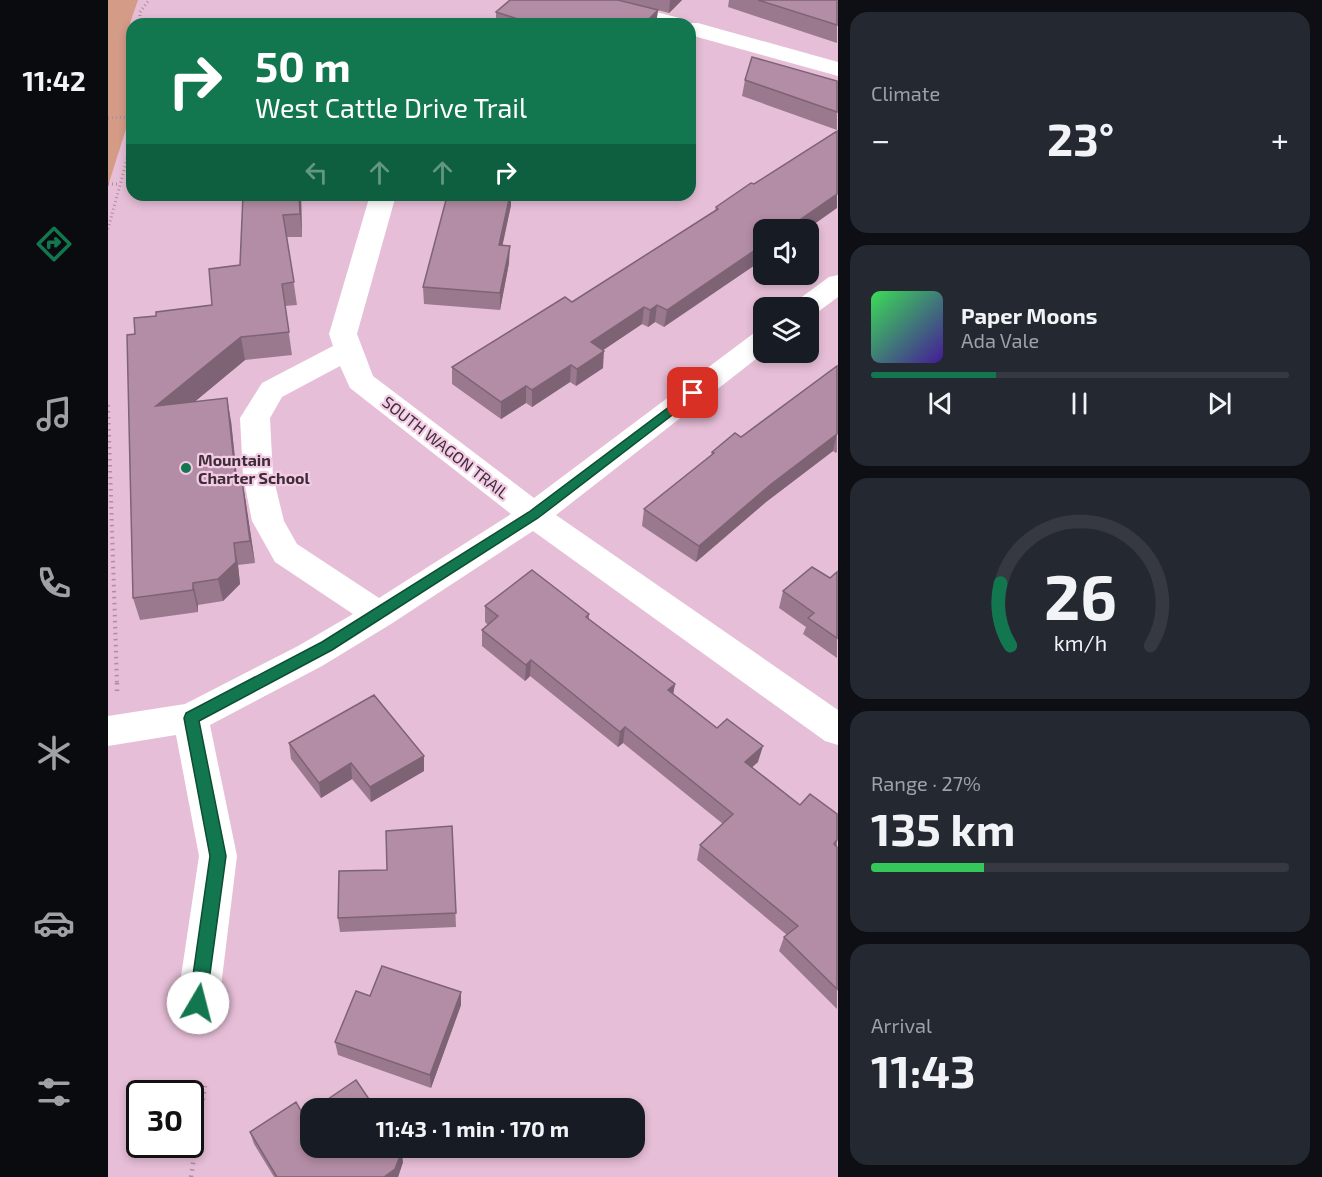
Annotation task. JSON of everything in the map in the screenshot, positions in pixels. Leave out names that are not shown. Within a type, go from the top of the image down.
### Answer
[{"type":"street","points":[[587,0],[653,18]]},
{"type":"street","points":[[696,30],[837,69]]},
{"type":"street","name":"SOUTH WAGON TRAIL","points":[[381,201],[343,334],[360,381],[534,515],[837,730]]},
{"type":"street","points":[[819,297],[837,283]]},
{"type":"street","points":[[113,730],[191,718],[310,656],[379,615],[534,515],[753,347]]},
{"type":"street","points":[[349,350],[272,390],[255,418],[258,476],[268,521],[286,553],[379,615]]},
{"type":"street","points":[[191,718],[218,856],[198,1003]]},
{"type":"path","points":[[140,18],[140,12],[149,0]]},
{"type":"path","points":[[108,118],[126,117]]},
{"type":"path","points":[[108,229],[126,161]]},
{"type":"path","points":[[108,184],[119,184]]},
{"type":"path","points":[[108,405],[113,730]]},
{"type":"path","points":[[191,1177],[194,1158]]},
{"type":"shaded area","points":[[108,0],[138,0],[132,18],[126,18],[126,129],[108,186]]},
{"type":"building","points":[[510,0],[618,0],[658,10],[650,18],[514,18],[496,12]]},
{"type":"building","points":[[758,0],[837,0],[837,25]]},
{"type":"building","points":[[752,57],[837,81],[837,112],[745,80]]},
{"type":"building","points":[[837,131],[837,194],[801,219],[753,219],[753,251],[667,310],[657,305],[650,310],[644,307],[591,342],[604,351],[577,369],[571,365],[532,390],[526,386],[501,402],[452,367],[565,297],[572,302],[718,209],[716,207],[751,183],[754,184]]},
{"type":"building","name":"Mountain Charter School","points":[[243,201],[299,201],[300,214],[283,215],[294,282],[282,284],[289,332],[241,337],[156,406],[227,398],[236,481],[242,480],[250,541],[234,543],[236,562],[218,579],[193,583],[193,590],[133,598],[127,335],[135,334],[134,318],[156,316],[156,312],[212,305],[209,269],[240,265]]},
{"type":"building","points":[[446,201],[509,201],[499,245],[510,246],[500,293],[423,287]]},
{"type":"building","points":[[837,366],[837,434],[770,485],[699,546],[644,509],[714,453],[712,452],[735,433],[741,437]]},
{"type":"building","points":[[812,567],[830,578],[837,572],[837,638],[808,618],[814,613],[783,591]]},
{"type":"building","points":[[532,570],[589,614],[586,617],[675,684],[668,690],[717,728],[727,719],[763,746],[745,762],[800,805],[810,794],[837,814],[837,840],[834,844],[837,847],[837,989],[784,937],[798,926],[700,845],[733,814],[625,727],[620,732],[531,660],[526,665],[482,630],[498,616],[485,606]]},
{"type":"building","points":[[374,695],[424,756],[370,787],[351,763],[319,783],[289,743]]},
{"type":"building","points":[[452,826],[456,913],[338,918],[339,871],[387,870],[386,831]]},
{"type":"building","points":[[382,966],[461,992],[430,1075],[335,1042],[356,991],[370,996]]},
{"type":"building","points":[[356,1080],[368,1098],[330,1098]]},
{"type":"building","points":[[296,1102],[300,1109],[300,1158],[399,1158],[395,1169],[384,1177],[277,1177],[250,1132]]},
{"type":"place","name":"Mountain Charter School","points":[[186,468]]},
{"type":"route","points":[[198,1003],[218,856],[191,718],[327,646],[534,515],[693,393]]}]
